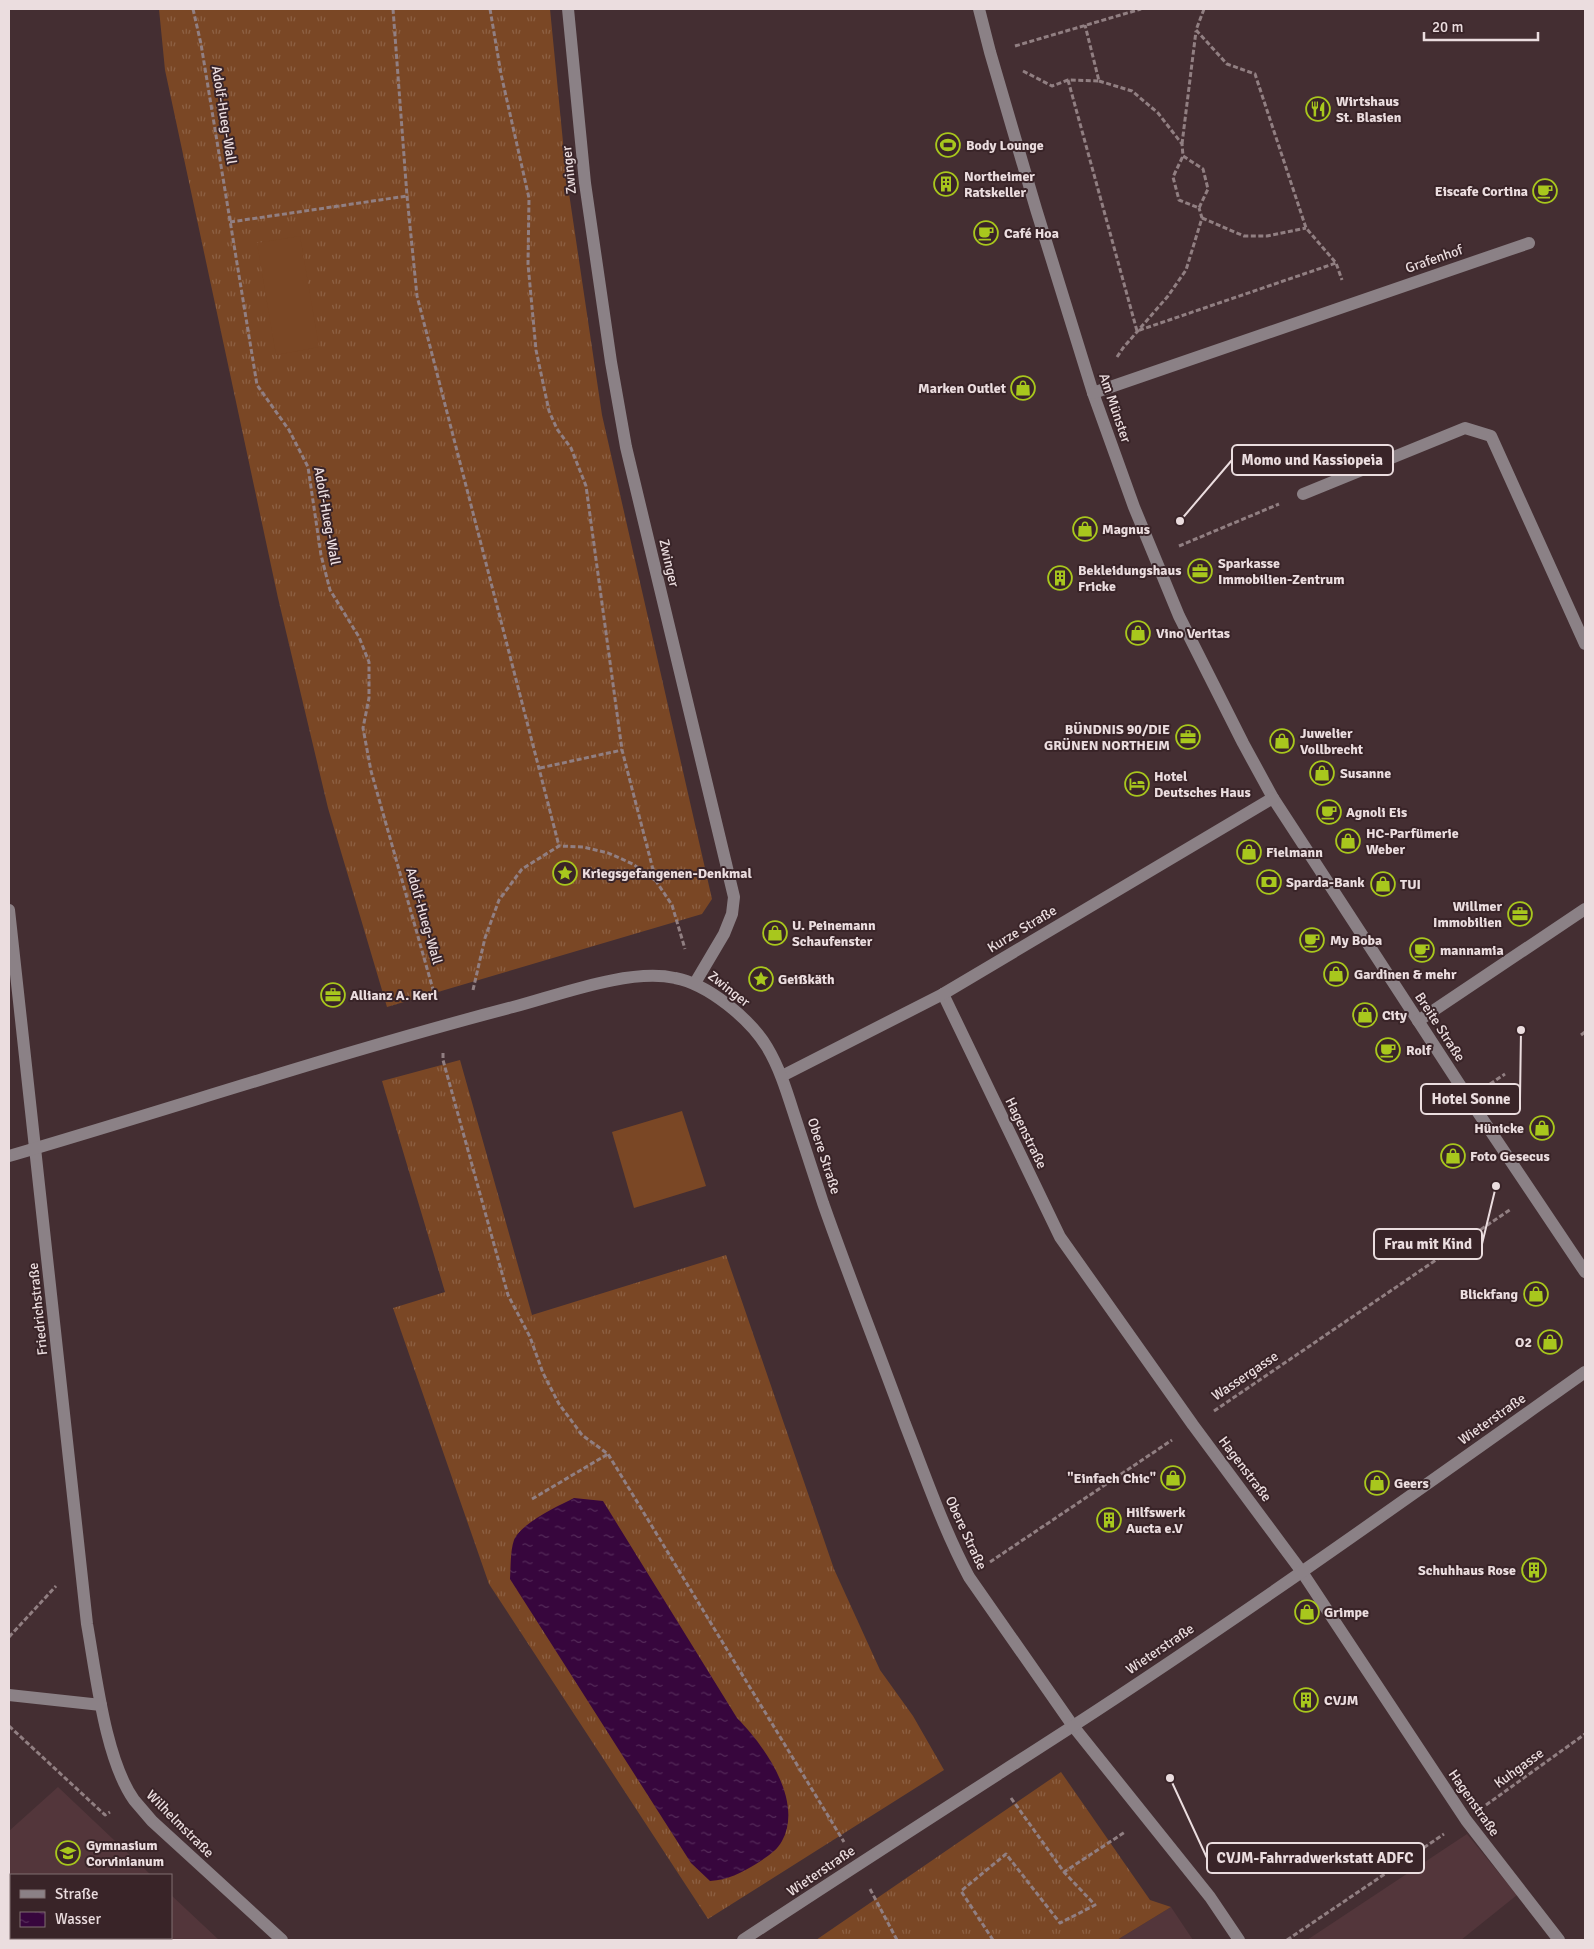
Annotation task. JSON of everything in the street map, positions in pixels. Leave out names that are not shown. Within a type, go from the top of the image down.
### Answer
[{"type":"street","name":"Zwinger","points":[[568,9],[585,183],[611,362],[626,447],[734,898],[732,914],[724,934],[694,983],[716,997],[751,1026],[766,1046],[782,1076]]},
{"type":"street","name":"Am Münster","points":[[979,9],[1036,209],[1093,393],[1134,507],[1179,616],[1242,743],[1273,798]]},
{"type":"street","name":"Grafenhof","points":[[1093,393],[1529,243]]},
{"type":"street","points":[[1302,494],[1465,428],[1492,436],[1585,644]]},
{"type":"street","name":"Kurze Straße","points":[[782,1076],[943,994],[1273,798]]},
{"type":"street","name":"Breite Straße","points":[[1273,798],[1469,1099],[1534,1193],[1585,1272]]},
{"type":"street","name":"Friedrichstraße","points":[[9,910],[87,1624],[101,1704]]},
{"type":"street","points":[[1418,1021],[1585,910]]},
{"type":"street","points":[[9,1156],[466,1019],[610,981],[643,976],[673,977],[694,983]]},
{"type":"street","name":"Hagenstraße","points":[[943,994],[1060,1238],[1193,1425],[1302,1572],[1466,1820],[1559,1940]]},
{"type":"street","name":"Obere Straße","points":[[782,1076],[823,1203],[938,1510],[957,1555],[969,1577],[1073,1726],[1210,1897],[1239,1940]]},
{"type":"street","name":"Wieterstraße","points":[[743,1940],[994,1775],[1073,1726],[1302,1572],[1585,1372]]},
{"type":"street","points":[[9,1695],[101,1704]]},
{"type":"street","name":"Wilhelmstraße","points":[[101,1704],[115,1758],[134,1799],[152,1821],[282,1940]]},
{"type":"path","name":"Adolf-Hueg-Wall","points":[[193,9],[201,44],[257,385],[289,430],[308,467],[321,555],[330,590],[359,637],[369,662],[369,698],[363,728],[371,770],[443,1026],[443,1060],[508,1295],[530,1337],[543,1373],[558,1404],[582,1435],[608,1454]]},
{"type":"path","points":[[393,9],[407,196],[417,296],[559,846]]},
{"type":"path","points":[[490,9],[501,74],[528,198],[528,264],[536,350],[549,411],[557,429],[571,448],[586,486],[622,750],[656,881],[672,905],[694,983]]},
{"type":"path","points":[[990,52],[1141,9]]},
{"type":"path","points":[[1199,208],[1179,200],[1174,177],[1183,156],[1182,144],[1196,30],[1204,9]]},
{"type":"path","points":[[1085,25],[1099,81]]},
{"type":"path","points":[[1196,30],[1226,64],[1255,74],[1306,228],[1336,264],[1350,304]]},
{"type":"path","points":[[990,52],[1052,86],[1068,80],[1099,81],[1132,91],[1158,113],[1182,144]]},
{"type":"path","points":[[1068,80],[1138,331]]},
{"type":"path","points":[[1138,331],[1168,296],[1186,270],[1202,218],[1199,208],[1208,189],[1203,169],[1183,156]]},
{"type":"path","points":[[230,222],[407,196]]},
{"type":"path","points":[[1202,218],[1244,236],[1267,236],[1306,228]]},
{"type":"path","points":[[1138,331],[1336,264]]},
{"type":"path","points":[[1154,557],[1302,494]]},
{"type":"path","points":[[540,768],[622,750]]},
{"type":"path","points":[[466,1019],[484,938],[499,900],[522,869],[559,846],[583,847],[608,853],[633,864],[656,881]]},
{"type":"path","points":[[1580,1035],[1585,1032]]},
{"type":"path","name":"Wassergasse","points":[[969,1577],[1534,1193]]},
{"type":"path","points":[[532,1499],[608,1454],[857,1864],[897,1940]]},
{"type":"path","points":[[9,1637],[80,1560]]},
{"type":"path","points":[[9,1726],[105,1815],[134,1799]]},
{"type":"path","name":"Kuhgasse","points":[[1287,1940],[1466,1820],[1585,1734]]},
{"type":"path","points":[[993,1940],[961,1891],[1006,1854],[1060,1924],[1095,1905],[1064,1872],[994,1775]]},
{"type":"path","points":[[1064,1872],[1146,1818]]},
{"type":"shaded area","name":"Gymnasium Corvinianum","points":[[58,1787],[150,1874],[10,1874],[10,1939],[172,1939],[172,1896],[219,1940],[9,1940],[9,1831]]},
{"type":"shaded area","points":[[1467,1834],[1517,1895],[1461,1940],[1307,1940]]},
{"type":"shaded area","points":[[1171,1907],[1193,1940],[1117,1940]]},
{"type":"green space","points":[[159,9],[550,9],[566,173],[602,415],[712,899],[702,914],[387,1007],[328,808],[278,598],[165,70]]},
{"type":"green space","points":[[300,236],[319,347],[276,355],[257,243]]},
{"type":"green space","points":[[460,1060],[532,1315],[726,1255],[834,1569],[880,1670],[913,1716],[944,1770],[708,1919],[489,1584],[393,1308],[445,1292],[382,1081]]},
{"type":"green space","points":[[682,1111],[706,1186],[634,1208],[612,1132]]},
{"type":"green space","points":[[1061,1772],[1150,1900],[1171,1907],[1117,1940],[816,1940]]},
{"type":"water","points":[[574,1498],[603,1501],[737,1718],[759,1743],[778,1775],[785,1792],[788,1809],[787,1825],[782,1841],[767,1857],[734,1876],[710,1881],[691,1863],[510,1579],[512,1549],[518,1534],[532,1521]]},
{"type":"place","name":"Wirtshaus St. Blasien","points":[[1318,109]]},
{"type":"place","name":"Body Lounge","points":[[948,145]]},
{"type":"place","name":"Northeimer Ratskeller","points":[[946,184]]},
{"type":"place","name":"Eiscafe Cortina","points":[[1545,191]]},
{"type":"place","name":"Café Hoa","points":[[986,233]]},
{"type":"place","name":"Marken Outlet","points":[[1023,388]]},
{"type":"place","name":"Momo und Kassiopeia","points":[[1180,521]]},
{"type":"place","name":"Magnus","points":[[1085,529]]},
{"type":"place","name":"Sparkasse Immobilien-Zentrum","points":[[1200,571]]},
{"type":"place","name":"Bekleidungshaus Fricke","points":[[1060,578]]},
{"type":"place","name":"Vino Veritas","points":[[1138,633]]},
{"type":"place","name":"BÜNDNIS 90/DIE GRÜNEN NORTHEIM","points":[[1188,737]]},
{"type":"place","name":"Juwelier Vollbrecht","points":[[1282,741]]},
{"type":"place","name":"Susanne","points":[[1322,773]]},
{"type":"place","name":"Hotel Deutsches Haus","points":[[1137,784]]},
{"type":"place","name":"Agnoli Eis","points":[[1329,812]]},
{"type":"place","name":"HC-Parfümerie Weber","points":[[1348,841]]},
{"type":"place","name":"Fielmann","points":[[1249,852]]},
{"type":"place","name":"Kriegsgefangenen-Denkmal","points":[[565,873]]},
{"type":"place","name":"Sparda-Bank","points":[[1269,882]]},
{"type":"place","name":"TUI","points":[[1383,884]]},
{"type":"place","name":"Willmer Immobilien","points":[[1520,914]]},
{"type":"place","name":"U. Peinemann Schaufenster","points":[[775,933]]},
{"type":"place","name":"My Boba","points":[[1312,940]]},
{"type":"place","name":"mannamia","points":[[1422,950]]},
{"type":"place","name":"Gardinen & mehr","points":[[1336,974]]},
{"type":"place","name":"Geißkäth","points":[[761,979]]},
{"type":"place","name":"Allianz A. Kerl","points":[[333,995]]},
{"type":"place","name":"City","points":[[1365,1015]]},
{"type":"place","name":"Hotel Sonne","points":[[1521,1030]]},
{"type":"place","name":"Rolf","points":[[1388,1050]]},
{"type":"place","name":"Hünicke","points":[[1542,1128]]},
{"type":"place","name":"Foto Gesecus","points":[[1453,1156]]},
{"type":"place","name":"Frau mit Kind","points":[[1496,1186]]},
{"type":"place","name":"Blickfang","points":[[1536,1294]]},
{"type":"place","name":"O2","points":[[1550,1342]]},
{"type":"place","name":"\"Einfach Chic\"","points":[[1173,1478]]},
{"type":"place","name":"Geers","points":[[1377,1483]]},
{"type":"place","name":"Hilfswerk Aucta e.V","points":[[1109,1520]]},
{"type":"place","name":"Schuhhaus Rose","points":[[1534,1570]]},
{"type":"place","name":"Grimpe","points":[[1307,1612]]},
{"type":"place","name":"CVJM","points":[[1306,1700]]},
{"type":"place","name":"CVJM-Fahrradwerkstatt ADFC","points":[[1170,1778]]},
{"type":"place","name":"Gymnasium Corvinianum","points":[[68,1853]]}]
